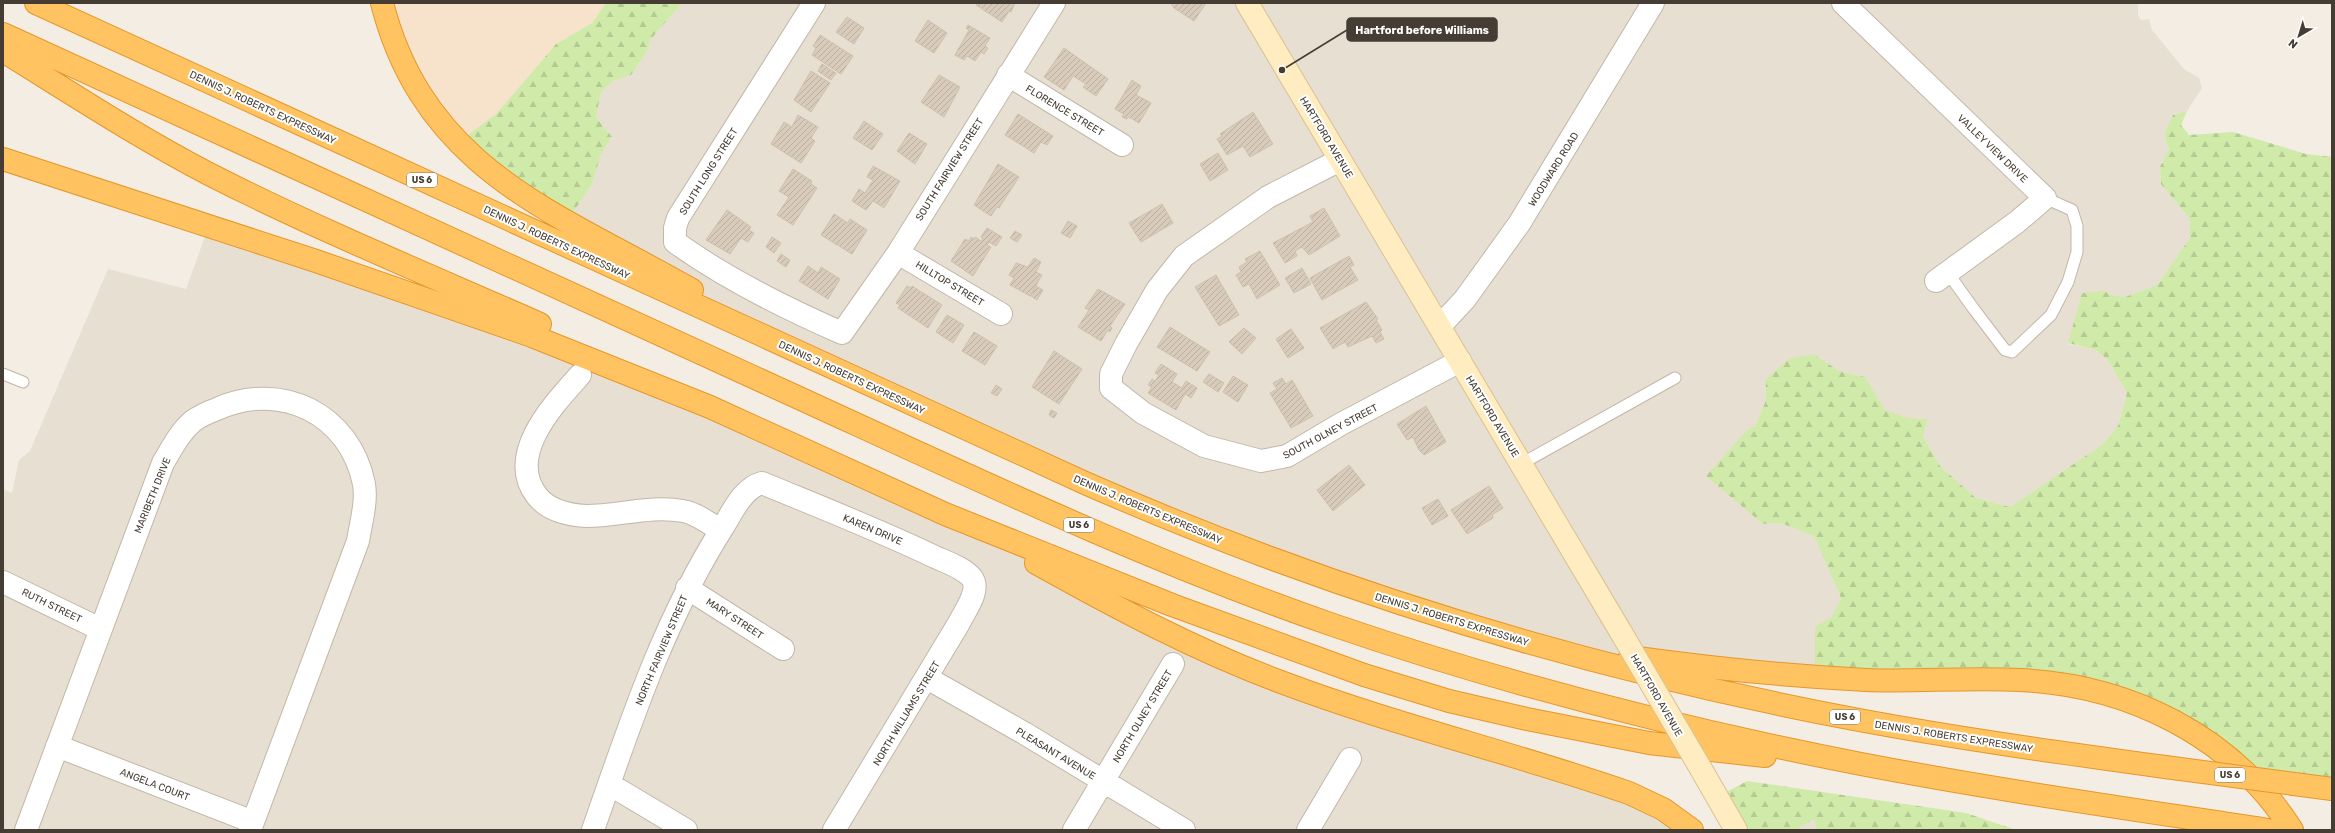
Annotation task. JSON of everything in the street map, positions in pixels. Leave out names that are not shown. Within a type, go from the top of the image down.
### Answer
[{"type":"highway","name":"DENNIS J. ROBERTS EXPRESSWAY","points":[[36,3],[1085,483],[1209,536],[1399,604],[1529,643],[1726,692],[1858,720],[1991,743],[2332,789]]},
{"type":"highway","points":[[382,3],[392,37],[421,96],[445,130],[478,162],[497,177],[548,211],[641,260],[808,356]]},
{"type":"highway","name":"US 6","points":[[3,34],[1024,500],[1210,580],[1273,604],[1403,648],[1590,703],[1730,737],[1862,764],[1995,788],[2268,830]]},
{"type":"highway","points":[[3,51],[159,146],[250,194],[594,349],[710,407],[945,514],[1179,607],[1364,674],[1449,701],[1649,742],[1746,755],[1862,764]]},
{"type":"highway","points":[[3,159],[428,298],[532,336],[710,407]]},
{"type":"highway","points":[[945,514],[1144,621],[1237,665],[1326,698],[1629,793],[1663,809],[1692,830]]},
{"type":"highway","points":[[1529,643],[1780,675],[1868,680],[2020,680],[2096,690],[2150,708],[2185,726],[2211,743],[2260,788],[2292,830]]},
{"type":"main road","name":"HARTFORD AVENUE","points":[[1247,3],[1440,326],[1736,830]]},
{"type":"street","name":"SOUTH LONG STREET","points":[[814,3],[678,218],[675,228],[675,242],[697,258],[747,286],[842,334]]},
{"type":"street","name":"SOUTH FAIRVIEW STREET","points":[[842,334],[898,253],[1054,3]]},
{"type":"street","name":"WOODWARD ROAD","points":[[1440,326],[1465,299],[1519,224],[1653,3]]},
{"type":"street","name":"VALLEY VIEW DRIVE","points":[[1844,3],[2045,198]]},
{"type":"street","name":"FLORENCE STREET","points":[[1008,75],[1122,145]]},
{"type":"street","name":"SOUTH OLNEY STREET","points":[[1340,160],[1268,197],[1184,256],[1157,290],[1126,344],[1110,382],[1111,388],[1143,413],[1204,446],[1261,461],[1287,456],[1341,424],[1460,361]]},
{"type":"street","points":[[1942,277],[2045,198]]},
{"type":"street","name":"HILLTOP STREET","points":[[898,253],[1001,314]]},
{"type":"street","points":[[580,375],[544,418],[528,453],[527,475],[530,485],[543,503],[552,508],[573,515],[586,516],[660,508],[685,511],[721,530]]},
{"type":"street","name":"MARIBETH DRIVE","points":[[26,830],[163,463],[177,439],[194,420],[242,399],[288,400],[313,410],[334,429],[348,445],[359,466],[364,484],[365,503],[358,540],[252,826]]},
{"type":"street","name":"KAREN DRIVE","points":[[757,484],[762,483],[910,544],[960,569],[972,578],[974,593]]},
{"type":"street","name":"NORTH FAIRVIEW STREET","points":[[593,830],[654,661],[674,613],[706,552],[743,496],[757,484]]},
{"type":"street","name":"RUTH STREET","points":[[3,582],[100,629]]},
{"type":"street","name":"MARY STREET","points":[[687,588],[783,649]]},
{"type":"street","name":"NORTH WILLIAMS STREET","points":[[834,830],[927,678],[974,593]]},
{"type":"street","name":"NORTH OLNEY STREET","points":[[1074,830],[1173,664]]},
{"type":"street","name":"PLEASANT AVENUE","points":[[927,678],[1024,733],[1184,830]]},
{"type":"street","name":"ANGELA COURT","points":[[57,746],[252,826]]},
{"type":"street","points":[[1308,830],[1350,759]]},
{"type":"street","points":[[609,784],[686,830]]},
{"type":"lane","points":[[1942,277],[1972,308],[2005,350],[2012,352],[2051,315],[2068,282],[2077,252],[2077,226],[2072,210],[2045,198]]},
{"type":"lane","points":[[3,374],[23,382]]},
{"type":"lane","points":[[1521,464],[1675,378]]},
{"type":"shaded area","points":[[388,3],[606,3],[592,23],[556,44],[497,113],[464,138],[421,79]]},
{"type":"shaded area","points":[[682,3],[2138,3],[2138,15],[2141,20],[2149,19],[2152,30],[2184,69],[2199,78],[2202,88],[2187,111],[2173,115],[2164,134],[2169,149],[2160,167],[2161,184],[2190,219],[2190,238],[2157,285],[2125,297],[2111,295],[2068,344],[2097,350],[2107,359],[2127,393],[2118,426],[2103,444],[2010,507],[1976,498],[1940,466],[1923,436],[1928,419],[1908,418],[1884,410],[1865,377],[1839,371],[1814,354],[1766,379],[1765,403],[1755,427],[1763,524],[1781,523],[1814,536],[1841,598],[1832,618],[1815,672],[1628,657],[1452,612],[1204,524],[729,310],[570,217],[592,184],[601,154],[612,137],[596,117],[601,92],[613,81],[631,75],[648,50],[650,40]]},
{"type":"shaded area","points":[[211,220],[605,354],[1250,666],[1702,830],[3,830],[3,489],[12,493],[19,460],[30,451],[108,269],[186,289]]},
{"type":"shaded area","points":[[1814,818],[1817,830],[1796,830]]},
{"type":"green space","points":[[606,3],[682,3],[650,40],[648,50],[631,75],[613,81],[601,92],[596,117],[612,137],[601,154],[592,184],[570,217],[464,138],[497,113],[556,44],[592,23]]},
{"type":"green space","points":[[2187,111],[2181,125],[2189,135],[2233,132],[2306,154],[2332,157],[2332,781],[2257,772],[2148,699],[1815,671],[1815,627],[1832,617],[1841,598],[1814,536],[1781,523],[1763,524],[1706,476],[1748,429],[1755,427],[1765,403],[1766,379],[1789,359],[1814,354],[1839,371],[1865,377],[1885,410],[1908,418],[1928,419],[1923,436],[1940,466],[1976,498],[2010,507],[2103,444],[2118,426],[2127,393],[2107,359],[2096,350],[2068,343],[2082,293],[2104,291],[2111,295],[2125,297],[2157,285],[2190,238],[2190,219],[2161,184],[2160,167],[2169,149],[2164,134],[2173,115]]},
{"type":"green space","points":[[1747,781],[1966,813],[2016,830],[1817,830],[1814,819],[1796,830],[1741,830],[1721,795]]},
{"type":"building","points":[[978,3],[1015,3],[1011,12],[1009,11],[1002,22],[976,5]]},
{"type":"building","points":[[1171,3],[1206,3],[1194,21],[1174,8]]},
{"type":"building","points":[[847,17],[864,28],[854,44],[836,32]]},
{"type":"building","points":[[928,20],[947,33],[934,53],[915,41]]},
{"type":"building","points":[[968,25],[990,38],[985,46],[988,48],[984,54],[981,52],[975,61],[967,56],[964,60],[955,55],[969,30],[966,28]]},
{"type":"building","points":[[820,35],[853,56],[841,74],[812,55],[816,48],[813,46]]},
{"type":"building","points":[[1064,48],[1108,79],[1096,96],[1083,87],[1086,84],[1073,76],[1064,90],[1044,77]]},
{"type":"building","points":[[822,64],[836,73],[831,80],[818,71]]},
{"type":"building","points":[[811,71],[830,83],[811,112],[794,100]]},
{"type":"building","points":[[939,75],[960,87],[944,117],[921,102]]},
{"type":"building","points":[[1132,80],[1141,86],[1136,95],[1151,103],[1139,123],[1129,117],[1127,119],[1122,117],[1124,114],[1115,109]]},
{"type":"building","points":[[1253,112],[1273,144],[1250,157],[1243,146],[1227,155],[1217,139],[1222,136],[1220,134]]},
{"type":"building","points":[[1018,114],[1053,136],[1047,145],[1041,142],[1034,153],[1005,135]]},
{"type":"building","points":[[798,115],[818,127],[811,138],[815,141],[801,163],[771,144],[784,122],[792,127]]},
{"type":"building","points":[[864,121],[883,134],[872,150],[853,138]]},
{"type":"building","points":[[909,133],[927,144],[915,164],[897,151]]},
{"type":"building","points":[[1218,153],[1228,170],[1210,181],[1200,164]]},
{"type":"building","points":[[998,164],[1019,177],[999,208],[997,207],[991,216],[974,205]]},
{"type":"building","points":[[873,166],[900,181],[884,208],[873,201],[866,210],[852,201],[859,189],[865,193],[873,180],[867,177]]},
{"type":"building","points":[[793,169],[812,181],[811,184],[817,188],[793,225],[777,215],[789,197],[779,191]]},
{"type":"building","points":[[1162,204],[1173,223],[1141,242],[1129,223]]},
{"type":"building","points":[[1324,208],[1340,236],[1309,255],[1302,247],[1295,251],[1297,256],[1285,263],[1273,243],[1313,222],[1310,216]]},
{"type":"building","points":[[727,210],[751,227],[749,230],[754,233],[748,242],[741,238],[730,254],[706,240]]},
{"type":"building","points":[[834,214],[848,223],[850,219],[867,230],[852,254],[821,235]]},
{"type":"building","points":[[1068,221],[1077,226],[1070,238],[1061,233]]},
{"type":"building","points":[[987,228],[1002,237],[996,246],[989,242],[987,245],[991,247],[973,276],[951,261],[965,239],[969,241],[971,237],[974,239],[975,237],[981,241],[983,238],[981,237]]},
{"type":"building","points":[[1015,231],[1022,235],[1017,242],[1010,238]]},
{"type":"building","points":[[772,237],[781,243],[774,253],[766,247]]},
{"type":"building","points":[[1260,251],[1280,285],[1257,299],[1249,284],[1243,287],[1236,275],[1241,272],[1239,267],[1247,262],[1245,259]]},
{"type":"building","points":[[781,254],[790,260],[786,267],[777,261]]},
{"type":"building","points":[[1349,256],[1354,265],[1350,267],[1358,280],[1322,300],[1310,278]]},
{"type":"building","points":[[1034,258],[1041,262],[1036,272],[1042,275],[1030,296],[1010,285],[1014,278],[1009,275],[1016,263],[1028,267]]},
{"type":"building","points":[[808,266],[818,273],[821,267],[840,279],[828,299],[799,281]]},
{"type":"building","points":[[1302,268],[1311,284],[1294,293],[1285,278]]},
{"type":"building","points":[[1216,275],[1239,315],[1219,326],[1195,287]]},
{"type":"building","points":[[907,286],[911,288],[912,286],[942,305],[928,328],[898,308],[900,305],[896,303]]},
{"type":"building","points":[[1036,286],[1043,290],[1037,300],[1031,296]]},
{"type":"building","points":[[1098,289],[1125,304],[1110,326],[1112,328],[1110,332],[1108,330],[1101,341],[1078,327],[1089,310],[1085,308]]},
{"type":"building","points":[[1366,302],[1378,319],[1376,320],[1382,330],[1380,332],[1384,339],[1376,343],[1372,336],[1348,347],[1345,342],[1333,349],[1320,328]]},
{"type":"building","points":[[947,315],[964,325],[953,343],[936,332]]},
{"type":"building","points":[[1170,327],[1210,352],[1197,371],[1157,347]]},
{"type":"building","points":[[1244,328],[1256,338],[1242,354],[1229,342]]},
{"type":"building","points":[[1291,329],[1304,348],[1288,358],[1276,339]]},
{"type":"building","points":[[974,332],[997,346],[985,365],[962,351]]},
{"type":"building","points":[[1054,351],[1082,369],[1059,404],[1032,387]]},
{"type":"building","points":[[1161,364],[1177,374],[1172,382],[1182,388],[1186,381],[1197,388],[1191,398],[1185,394],[1176,410],[1148,393],[1152,387],[1148,385],[1152,379],[1155,381],[1159,375],[1155,373]]},
{"type":"building","points":[[1209,374],[1224,383],[1218,392],[1203,382]]},
{"type":"building","points":[[1233,376],[1248,385],[1238,402],[1223,392]]},
{"type":"building","points":[[1282,378],[1286,384],[1292,380],[1313,416],[1291,428],[1270,393],[1277,389],[1273,383]]},
{"type":"building","points":[[996,385],[1002,389],[997,396],[991,393]]},
{"type":"building","points":[[1426,406],[1446,442],[1424,455],[1419,450],[1413,437],[1407,440],[1397,424]]},
{"type":"building","points":[[1051,410],[1057,413],[1054,418],[1049,415]]},
{"type":"building","points":[[1349,465],[1365,485],[1333,511],[1317,490]]},
{"type":"building","points":[[1489,486],[1503,508],[1492,515],[1493,518],[1467,534],[1451,510]]},
{"type":"building","points":[[1438,499],[1448,516],[1432,525],[1422,508]]},
{"type":"place","name":"Hartford before Williams","points":[[1282,70]]}]
